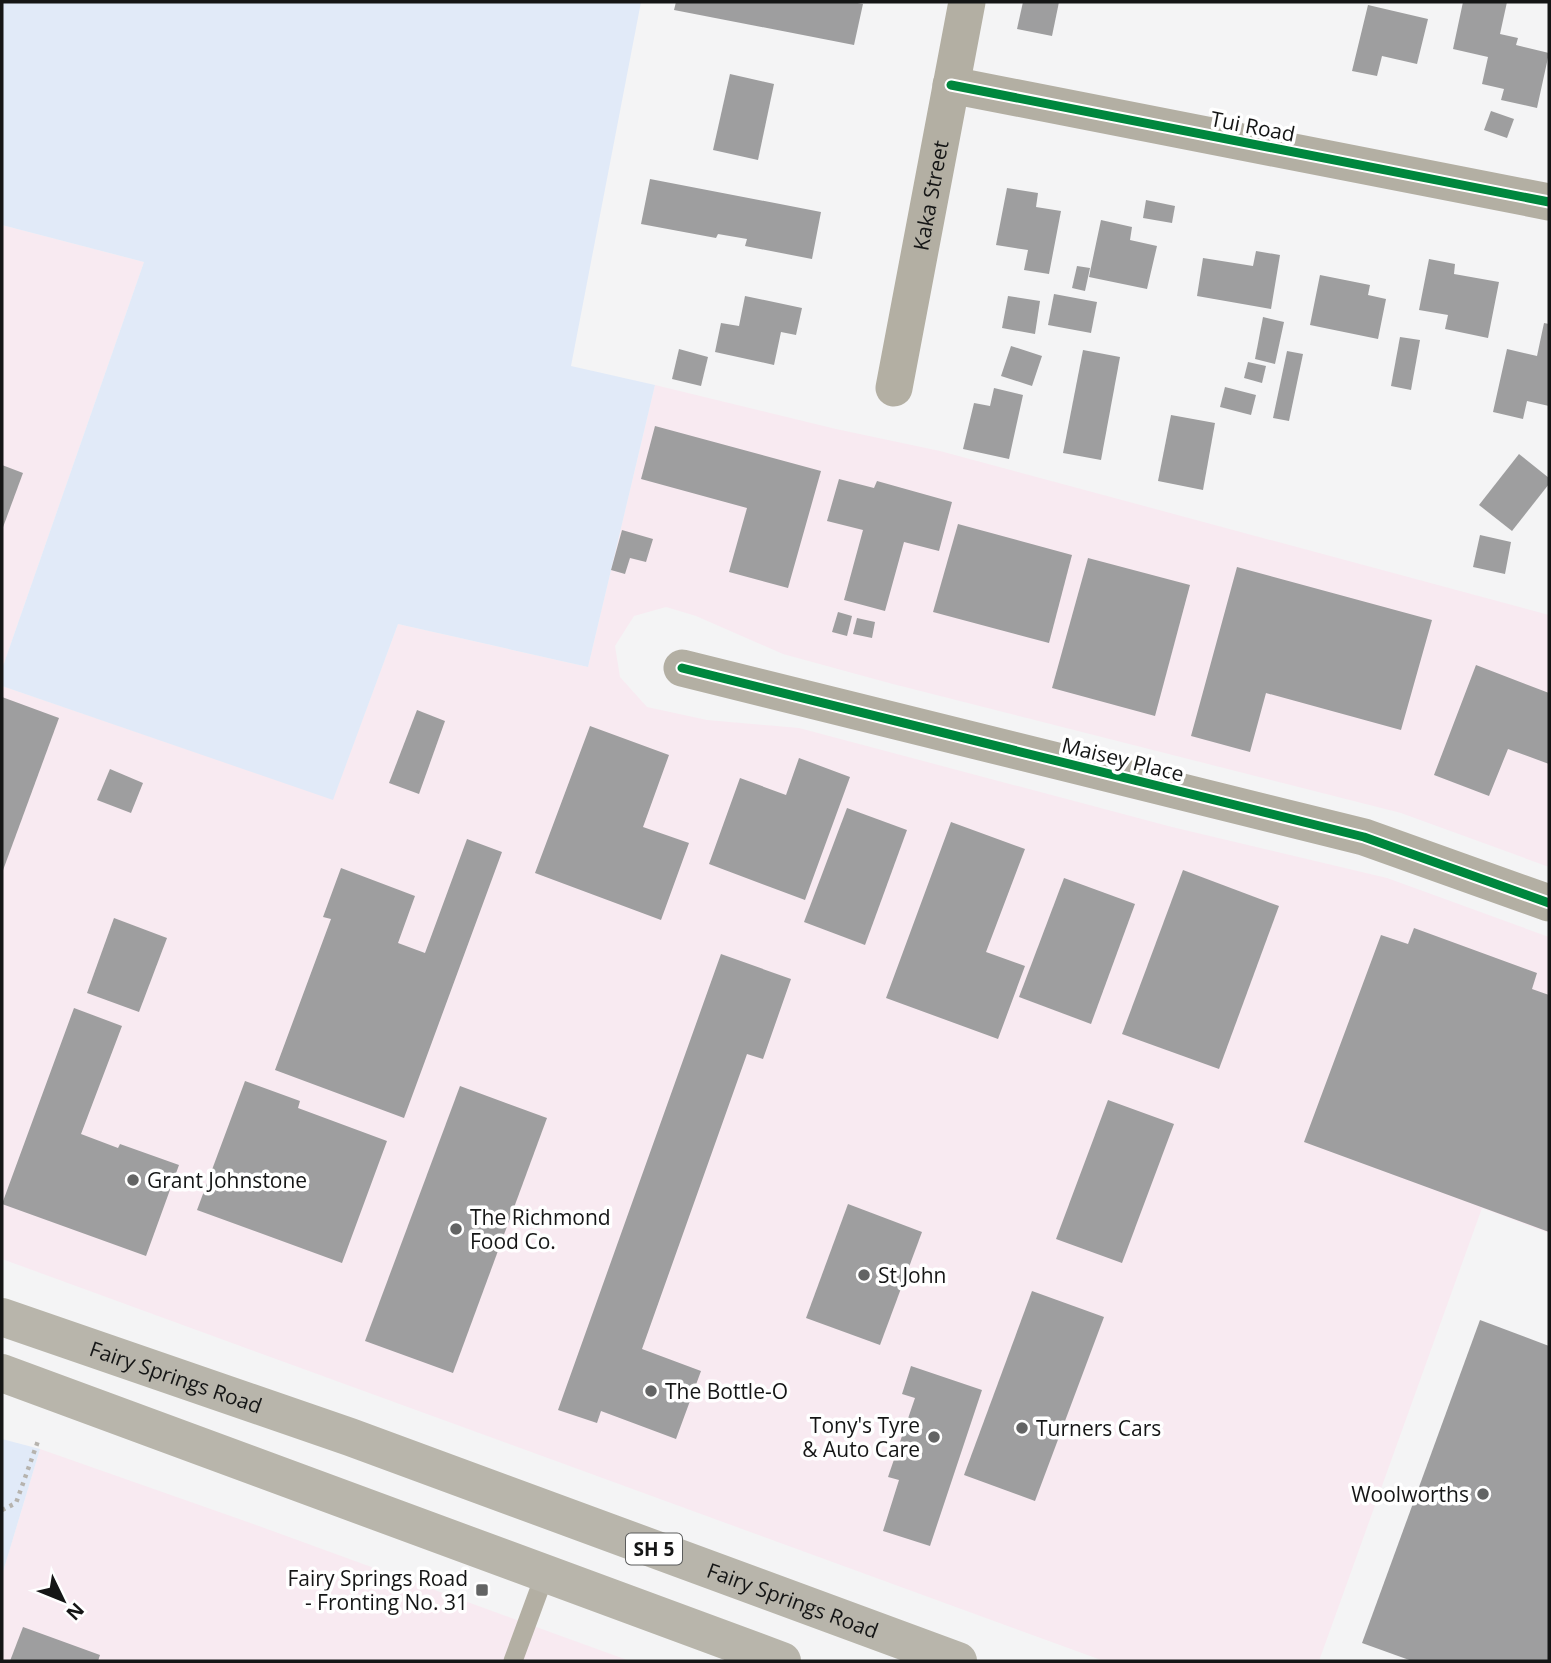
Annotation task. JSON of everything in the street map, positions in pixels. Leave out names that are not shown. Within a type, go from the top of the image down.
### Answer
[{"type":"highway","name":"Fairy Springs Road","points":[[2,1317],[350,1437],[958,1661]]},
{"type":"highway","points":[[2,1373],[782,1661]]},
{"type":"highway","points":[[329,1494],[350,1437]]},
{"type":"street","name":"Kaka Street","points":[[894,387],[967,2]]},
{"type":"street","name":"Tui Road","points":[[951,85],[1549,202]]},
{"type":"street","name":"Maisey Place","points":[[682,668],[1364,837],[1549,903]]},
{"type":"lane","points":[[513,1661],[545,1574]]},
{"type":"path","points":[[2,1510],[16,1503],[38,1441]]},
{"type":"shaded area","points":[[2,2],[641,2],[571,366],[655,385],[588,667],[398,624],[333,800],[2,686],[2,669],[144,262],[2,225]]},
{"type":"shaded area","points":[[2,225],[144,262],[2,669]]},
{"type":"shaded area","points":[[655,385],[940,451],[1549,615],[1549,867],[1401,813],[783,654],[696,616],[666,607],[634,616],[615,646],[620,677],[647,707],[707,720],[799,728],[1172,827],[1387,878],[1549,937],[1549,1233],[1482,1208],[1319,1661],[1104,1661],[2,1259],[2,686],[333,799],[398,624],[588,667]]},
{"type":"shaded area","points":[[2,1439],[40,1449],[2,1575]]},
{"type":"shaded area","points":[[40,1449],[630,1661],[2,1661],[2,1575]]},
{"type":"building","points":[[676,2],[863,4],[854,45],[674,10]]},
{"type":"building","points":[[1023,2],[1059,2],[1052,36],[1017,29]]},
{"type":"building","points":[[1463,2],[1507,2],[1500,34],[1518,38],[1516,45],[1549,53],[1537,108],[1501,100],[1504,89],[1482,84],[1488,57],[1453,49]]},
{"type":"building","points":[[1368,5],[1428,19],[1417,64],[1382,56],[1377,76],[1352,71]]},
{"type":"building","points":[[730,74],[774,84],[758,160],[713,150]]},
{"type":"building","points":[[1491,111],[1514,119],[1507,138],[1484,130]]},
{"type":"building","points":[[650,179],[821,212],[812,259],[745,246],[747,239],[718,234],[716,238],[641,224]]},
{"type":"building","points":[[1007,188],[1038,193],[1036,207],[1061,211],[1049,274],[1024,270],[1028,250],[996,245]]},
{"type":"building","points":[[1146,200],[1175,206],[1172,223],[1143,218]]},
{"type":"building","points":[[1101,220],[1132,227],[1130,240],[1157,246],[1147,289],[1089,277]]},
{"type":"building","points":[[1256,251],[1280,255],[1271,309],[1197,296],[1203,258],[1253,266]]},
{"type":"building","points":[[1429,259],[1455,264],[1454,274],[1499,282],[1488,338],[1445,329],[1448,315],[1419,310]]},
{"type":"building","points":[[1077,266],[1090,268],[1085,291],[1072,288]]},
{"type":"building","points":[[1320,275],[1370,285],[1368,295],[1386,299],[1378,339],[1310,325]]},
{"type":"building","points":[[1054,294],[1097,302],[1091,333],[1048,325]]},
{"type":"building","points":[[745,296],[802,308],[796,335],[781,332],[774,365],[715,352],[721,323],[739,326]]},
{"type":"building","points":[[1008,296],[1040,301],[1035,334],[1002,328]]},
{"type":"building","points":[[1263,317],[1284,322],[1275,364],[1255,359]]},
{"type":"building","points":[[1544,323],[1549,324],[1549,406],[1527,401],[1523,419],[1493,412],[1507,349],[1537,356]]},
{"type":"building","points":[[1400,337],[1420,340],[1411,390],[1391,386]]},
{"type":"building","points":[[1011,346],[1042,356],[1032,386],[1001,376]]},
{"type":"building","points":[[679,349],[708,357],[701,386],[672,379]]},
{"type":"building","points":[[1083,350],[1120,357],[1101,460],[1063,453]]},
{"type":"building","points":[[1287,351],[1303,354],[1289,421],[1273,418]]},
{"type":"building","points":[[1248,362],[1266,366],[1262,383],[1244,378]]},
{"type":"building","points":[[1225,387],[1256,395],[1251,415],[1220,407]]},
{"type":"building","points":[[994,388],[1023,395],[1009,459],[963,449],[974,403],[990,406]]},
{"type":"building","points":[[1171,415],[1215,423],[1203,490],[1158,481]]},
{"type":"building","points":[[655,426],[821,471],[788,588],[729,572],[747,508],[641,479]]},
{"type":"building","points":[[1519,454],[1549,478],[1549,484],[1512,531],[1479,505]]},
{"type":"building","points":[[2,465],[23,473],[2,530]]},
{"type":"building","points":[[839,479],[874,488],[877,481],[952,502],[939,551],[904,542],[885,611],[844,600],[863,530],[827,521]]},
{"type":"building","points":[[958,524],[1072,555],[1049,643],[933,612]]},
{"type":"building","points":[[622,530],[653,539],[646,562],[630,558],[625,574],[611,570]]},
{"type":"building","points":[[1480,535],[1511,542],[1505,574],[1473,567]]},
{"type":"building","points":[[1088,558],[1190,585],[1155,716],[1052,688]]},
{"type":"building","points":[[1237,567],[1432,620],[1401,730],[1266,693],[1250,752],[1191,736]]},
{"type":"building","points":[[838,612],[852,616],[847,636],[832,632]]},
{"type":"building","points":[[857,618],[875,622],[872,638],[853,634]]},
{"type":"building","points":[[1476,665],[1549,693],[1549,764],[1508,749],[1489,796],[1434,775]]},
{"type":"building","points":[[2,697],[59,718],[2,873]]},
{"type":"building","points":[[417,710],[445,721],[419,794],[389,783]]},
{"type":"building","points":[[590,726],[669,755],[643,827],[689,843],[661,920],[535,873]]},
{"type":"building","points":[[799,758],[850,777],[805,900],[709,864],[740,778],[786,795]]},
{"type":"building","points":[[110,769],[143,783],[131,813],[97,800]]},
{"type":"building","points":[[847,808],[907,830],[865,945],[804,922]]},
{"type":"building","points":[[951,822],[1025,849],[986,952],[1025,966],[998,1039],[886,998]]},
{"type":"building","points":[[467,839],[502,852],[404,1118],[275,1070],[331,919],[323,917],[341,868],[415,896],[398,943],[425,953]]},
{"type":"building","points":[[1183,870],[1279,906],[1219,1069],[1122,1034]]},
{"type":"building","points":[[1064,878],[1135,904],[1091,1024],[1019,997]]},
{"type":"building","points":[[114,918],[167,938],[139,1012],[87,993]]},
{"type":"building","points":[[1414,928],[1537,973],[1532,989],[1549,995],[1549,1232],[1304,1142],[1381,935],[1408,944]]},
{"type":"building","points":[[721,954],[791,979],[763,1059],[747,1054],[642,1349],[701,1371],[676,1439],[601,1411],[597,1423],[558,1410]]},
{"type":"building","points":[[74,1008],[122,1026],[81,1134],[118,1148],[120,1144],[179,1165],[146,1256],[2,1204]]},
{"type":"building","points":[[245,1081],[300,1101],[298,1108],[387,1141],[342,1263],[197,1210]]},
{"type":"building","name":"The Richmond Food Co.","points":[[460,1086],[547,1118],[453,1373],[365,1341]]},
{"type":"building","points":[[1108,1100],[1174,1124],[1122,1263],[1056,1239]]},
{"type":"building","name":"St John","points":[[848,1204],[922,1232],[880,1345],[806,1318]]},
{"type":"building","name":"Turners Cars","points":[[1032,1291],[1104,1317],[1035,1501],[964,1475]]},
{"type":"building","name":"Woolworths","points":[[1480,1320],[1549,1346],[1549,1661],[1412,1661],[1362,1643]]},
{"type":"building","name":"Tony's Tyre & Auto Care","points":[[911,1366],[982,1390],[930,1546],[883,1531],[899,1480],[888,1477],[915,1398],[902,1394]]},
{"type":"building","points":[[23,1627],[100,1655],[98,1661],[10,1661]]},
{"type":"cycle path","points":[[951,85],[1549,202]]},
{"type":"cycle path","points":[[682,668],[1364,837],[1549,903]]},
{"type":"place","name":"Grant Johnstone","points":[[133,1180]]},
{"type":"place","name":"The Richmond Food Co.","points":[[456,1229]]},
{"type":"place","name":"St John","points":[[864,1275]]},
{"type":"place","name":"The Bottle-O","points":[[651,1391]]},
{"type":"place","name":"Turners Cars","points":[[1022,1428]]},
{"type":"place","name":"Tony's Tyre & Auto Care","points":[[934,1437]]},
{"type":"place","name":"Woolworths","points":[[1483,1494]]},
{"type":"place","name":"Fairy Springs Road - Fronting No. 31","points":[[482,1590]]}]
